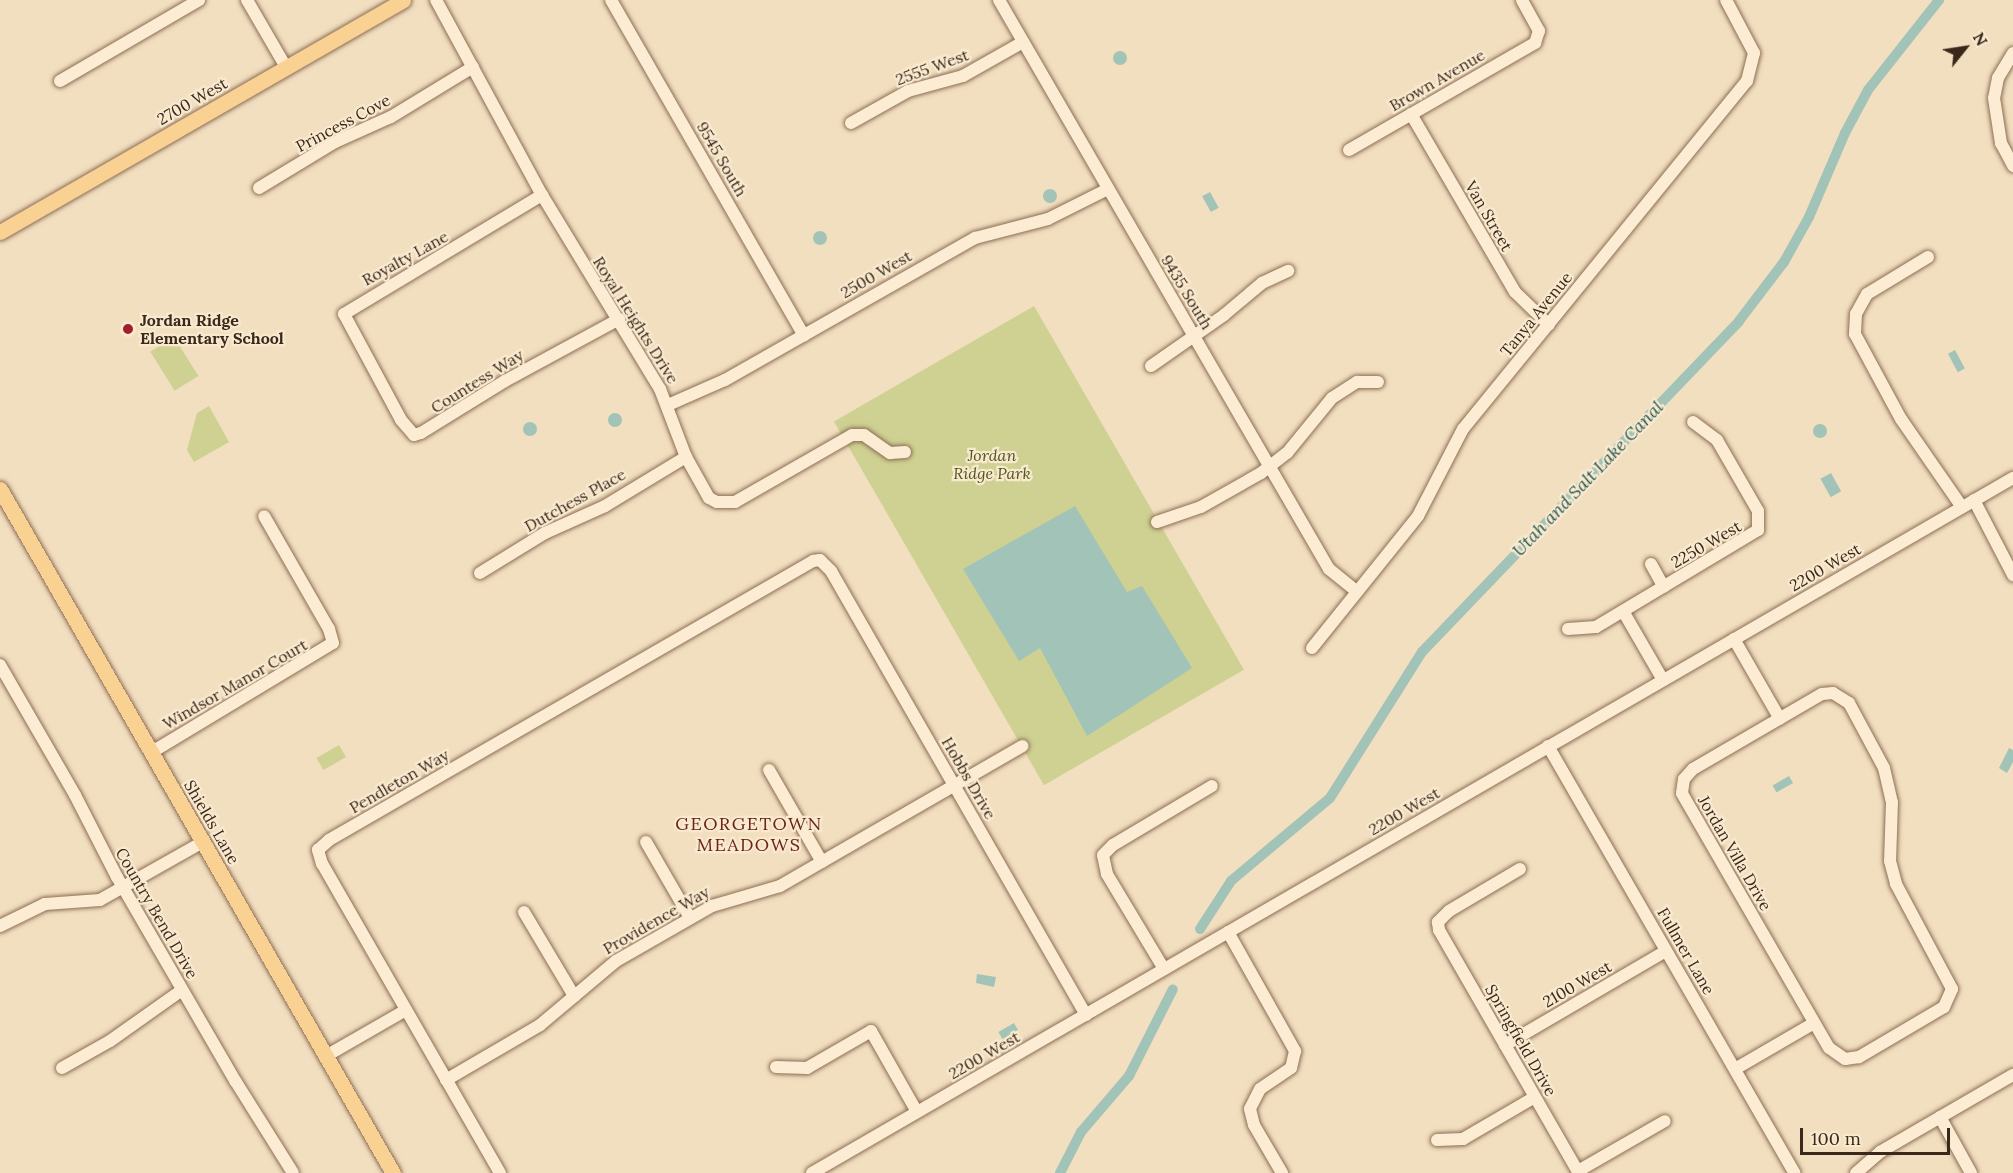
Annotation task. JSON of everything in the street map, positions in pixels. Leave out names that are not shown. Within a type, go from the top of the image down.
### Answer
[{"type":"main road","name":"2700 West","points":[[0,232],[403,0]]},
{"type":"main road","name":"Shields Lane","points":[[0,489],[393,1173]]},
{"type":"street","points":[[60,81],[200,0]]},
{"type":"street","points":[[247,0],[286,67]]},
{"type":"street","name":"Royal Heights Drive","points":[[436,0],[542,195],[619,319],[668,405],[686,457],[709,498],[728,504],[852,435],[864,435],[890,453],[905,452]]},
{"type":"street","name":"9545 South","points":[[611,0],[804,335]]},
{"type":"street","name":"9435 South","points":[[999,0],[1329,569],[1357,592]]},
{"type":"street","name":"Brown Avenue","points":[[1349,150],[1540,37],[1522,0]]},
{"type":"street","name":"Tanya Avenue","points":[[1312,648],[1431,497],[1463,429],[1747,81],[1754,53],[1726,0]]},
{"type":"street","name":"2555 West","points":[[851,123],[908,91],[963,76],[1023,42]]},
{"type":"street","points":[[2013,53],[1998,78],[1994,98],[2001,143],[2013,166]]},
{"type":"street","name":"Princess Cove","points":[[259,188],[335,142],[381,123],[473,67]]},
{"type":"street","name":"Van Street","points":[[1411,114],[1510,286],[1549,325]]},
{"type":"street","name":"2500 West","points":[[668,405],[718,384],[975,238],[1048,219],[1108,189]]},
{"type":"street","name":"Royalty Lane","points":[[375,376],[344,314],[542,195]]},
{"type":"street","points":[[1928,257],[1867,294],[1856,314],[1855,334],[1901,419],[1962,507]]},
{"type":"street","points":[[1151,366],[1262,283],[1288,271]]},
{"type":"street","name":"Countess Way","points":[[375,376],[414,435],[619,319]]},
{"type":"street","points":[[1157,522],[1201,507],[1270,466],[1287,453],[1332,398],[1357,382],[1378,382]]},
{"type":"street","name":"2250 West","points":[[1568,629],[1592,628],[1751,537],[1760,525],[1758,511],[1718,440],[1693,422]]},
{"type":"street","name":"Dutchess Place","points":[[480,573],[559,525],[605,506],[686,457]]},
{"type":"street","name":"2200 West","points":[[812,1173],[2013,478]]},
{"type":"street","points":[[1974,500],[2013,575]]},
{"type":"street","name":"Windsor Manor Court","points":[[152,752],[333,643],[329,629],[264,516]]},
{"type":"street","name":"Hobbs Drive","points":[[820,560],[831,571],[1086,1014]]},
{"type":"street","name":"Pendleton Way","points":[[500,1173],[322,864],[318,850],[323,844],[806,564],[820,560]]},
{"type":"street","name":"2250 West","points":[[1651,564],[1664,587]]},
{"type":"street","points":[[1623,611],[1663,680]]},
{"type":"street","points":[[1734,639],[1780,719]]},
{"type":"street","name":"Country Bend Drive","points":[[0,665],[123,888],[293,1173]]},
{"type":"street","name":"Jordan Villa Drive","points":[[1833,693],[1849,703],[1884,768],[1892,802],[1890,861],[1896,884],[1952,989],[1948,1002],[1931,1015],[1859,1057],[1838,1058],[1814,1023],[1682,793],[1684,779],[1693,769],[1780,719],[1822,694],[1833,693]]},
{"type":"street","name":"Providence Way","points":[[446,1080],[534,1029],[602,970],[690,918],[727,899],[780,886],[1022,746]]},
{"type":"street","name":"Fullmer Lane","points":[[1548,746],[1795,1173]]},
{"type":"street","points":[[769,770],[822,862]]},
{"type":"street","points":[[1164,969],[1107,874],[1103,855],[1113,845],[1212,786]]},
{"type":"street","points":[[0,926],[45,904],[90,903],[123,888],[203,842]]},
{"type":"street","points":[[646,842],[690,918]]},
{"type":"street","name":"Springfield Drive","points":[[1520,869],[1449,911],[1438,922],[1442,937],[1578,1172]]},
{"type":"street","points":[[524,912],[574,996]]},
{"type":"street","points":[[1228,932],[1295,1051],[1291,1068],[1260,1089],[1250,1109],[1254,1125],[1282,1173]]},
{"type":"street","name":"2100 West","points":[[1505,1045],[1666,951]]},
{"type":"street","points":[[62,1068],[110,1041],[182,990]]},
{"type":"street","points":[[326,1056],[406,1010]]},
{"type":"street","points":[[1735,1069],[1814,1023]]},
{"type":"street","points":[[776,1067],[807,1068],[871,1031],[917,1112]]},
{"type":"street","points":[[1863,1170],[1940,1117],[2013,1075]]},
{"type":"street","points":[[1437,1140],[1463,1139],[1535,1097]]},
{"type":"street","points":[[1940,1117],[1971,1173]]},
{"type":"street","points":[[1578,1172],[1665,1121]]},
{"type":"green space","name":"Jordan Ridge Park","points":[[1034,306],[1244,670],[1044,785],[834,422]]},
{"type":"green space","points":[[174,337],[198,376],[175,391],[150,352]]},
{"type":"green space","points":[[209,406],[229,442],[194,462],[187,450],[197,413]]},
{"type":"green space","points":[[339,745],[346,757],[323,770],[316,758]]},
{"type":"water","points":[[1120,51],[1125,53],[1127,58],[1125,63],[1120,65],[1115,63],[1113,58],[1115,53]]},
{"type":"water","points":[[1047,189],[1053,189],[1057,196],[1053,203],[1047,203],[1043,199],[1043,193]]},
{"type":"water","points":[[1210,192],[1219,208],[1211,212],[1202,196]]},
{"type":"water","points":[[817,231],[823,231],[827,238],[823,245],[817,245],[813,241],[813,235]]},
{"type":"water","points":[[1955,350],[1965,369],[1958,372],[1948,354]]},
{"type":"water","points":[[612,413],[618,413],[622,420],[618,427],[612,427],[608,423],[608,417]]},
{"type":"water","points":[[527,422],[533,422],[537,429],[533,436],[527,436],[523,432],[523,426]]},
{"type":"water","points":[[1817,424],[1823,424],[1827,431],[1823,438],[1817,438],[1813,434],[1813,428]]},
{"type":"water","points":[[1831,473],[1841,491],[1831,497],[1821,479]]},
{"type":"water","points":[[1075,506],[1127,592],[1142,586],[1192,668],[1087,736],[1040,648],[1019,661],[963,569]]},
{"type":"water","points":[[2009,748],[2013,750],[2013,762],[2007,773],[1999,768]]},
{"type":"water","points":[[1789,776],[1793,783],[1777,792],[1773,786]]},
{"type":"water","points":[[977,974],[996,977],[994,987],[976,983]]},
{"type":"water","points":[[1014,1023],[1018,1030],[1002,1039],[998,1032]]},
{"type":"waterway","name":"Utah and Salt Lake Canal","points":[[1200,929],[1231,881],[1330,798],[1422,652],[1739,321],[1784,262],[1809,217],[1845,133],[1868,90],[1939,0]]},
{"type":"waterway","name":"Utah and Salt Lake Canal","points":[[1060,1173],[1081,1132],[1129,1076],[1173,989]]},
{"type":"place","name":"Jordan Ridge Elementary School","points":[[128,329]]},
{"type":"district","name":"GEORGETOWN MEADOWS","points":[[749,835]]}]
